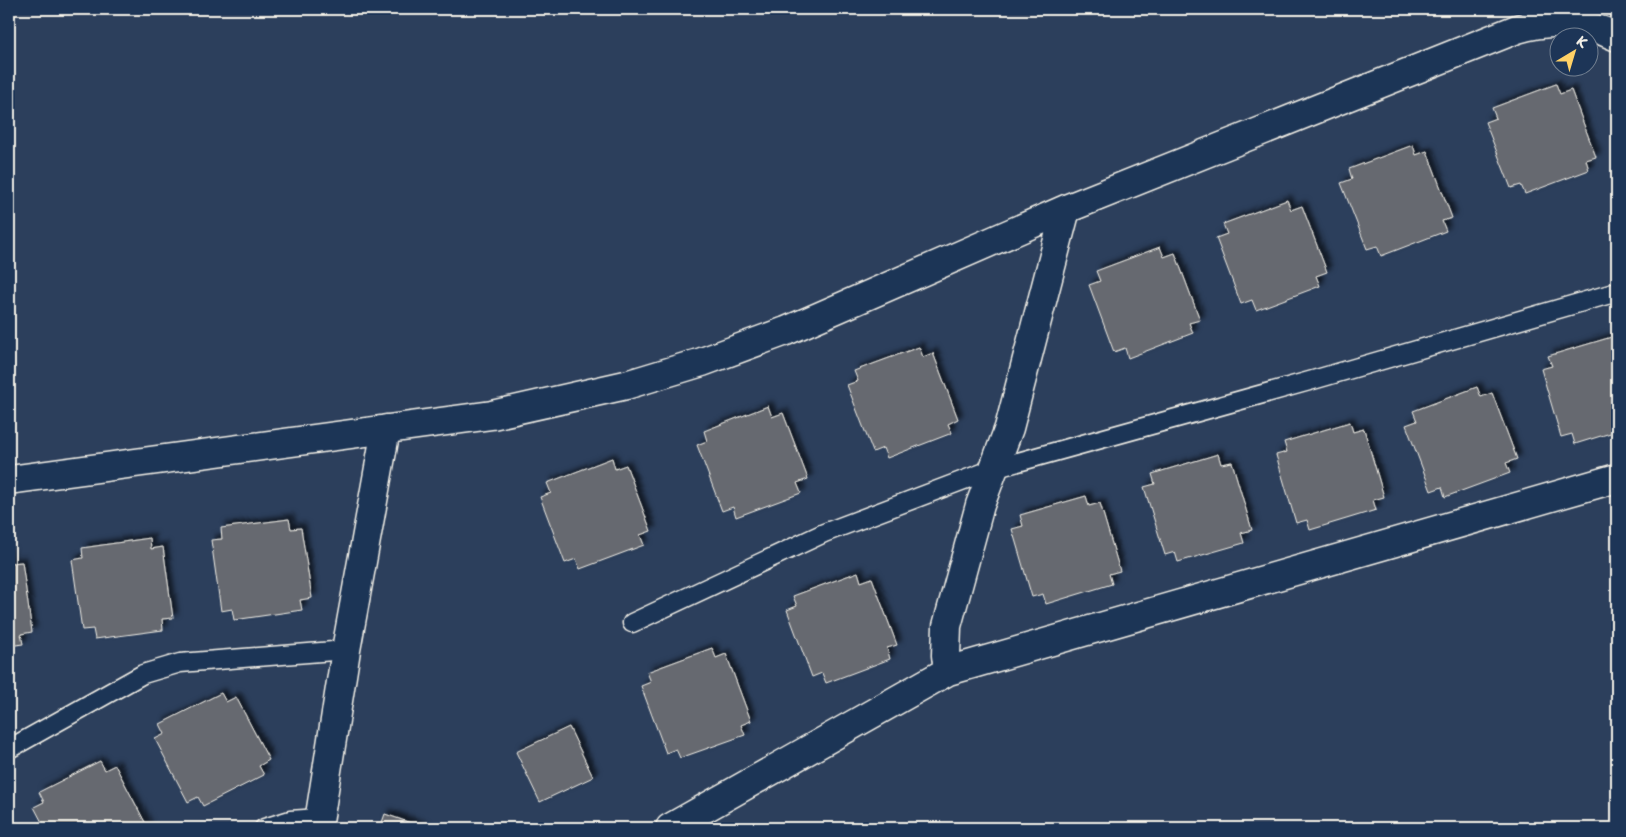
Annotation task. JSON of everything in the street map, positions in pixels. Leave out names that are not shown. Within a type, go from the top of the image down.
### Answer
[{"type":"street","points":[[9,480],[492,415],[626,384],[702,362],[786,332],[1066,209],[1516,28],[1551,22],[1571,22],[1597,28],[1617,37]]},
{"type":"street","points":[[948,671],[946,655],[947,626],[980,505],[1009,428],[1066,209]]},
{"type":"street","points":[[318,823],[346,650],[386,429]]},
{"type":"street","points":[[670,828],[948,671],[1617,478]]},
{"type":"lane","points":[[632,623],[824,533],[993,469],[1313,380],[1617,292]]},
{"type":"lane","points":[[9,749],[143,674],[163,667],[180,663],[346,650]]},
{"type":"lane","points":[[264,828],[290,820],[318,823]]},
{"type":"building","points":[[1556,84],[1560,94],[1571,90],[1596,157],[1586,160],[1589,170],[1525,194],[1521,185],[1511,188],[1485,122],[1496,118],[1492,108]]},
{"type":"building","points":[[1413,145],[1416,155],[1427,151],[1452,218],[1442,221],[1446,231],[1381,256],[1377,246],[1367,249],[1341,183],[1352,179],[1349,169]]},
{"type":"building","points":[[1287,200],[1291,210],[1302,206],[1327,272],[1316,276],[1320,286],[1256,310],[1252,300],[1241,304],[1216,238],[1227,234],[1223,224]]},
{"type":"building","points":[[1160,247],[1164,257],[1175,253],[1200,320],[1189,323],[1193,333],[1128,358],[1125,348],[1114,352],[1089,285],[1100,281],[1096,271]]},
{"type":"building","points":[[1615,336],[1617,345],[1617,431],[1575,444],[1572,434],[1561,437],[1541,369],[1552,366],[1548,356]]},
{"type":"building","points":[[919,347],[923,357],[933,353],[958,419],[948,424],[952,433],[887,458],[883,448],[873,452],[847,385],[858,381],[854,371]]},
{"type":"building","points":[[1477,387],[1481,397],[1492,393],[1517,459],[1506,463],[1510,473],[1445,497],[1442,487],[1431,491],[1406,425],[1417,421],[1413,411]]},
{"type":"building","points":[[768,406],[772,417],[783,413],[808,479],[797,483],[801,493],[736,517],[733,507],[722,511],[697,445],[707,441],[704,431]]},
{"type":"building","points":[[1350,422],[1353,432],[1364,429],[1384,497],[1373,500],[1376,510],[1310,530],[1307,520],[1296,523],[1276,455],[1287,452],[1284,442]]},
{"type":"building","points":[[1218,454],[1221,464],[1232,462],[1252,530],[1241,533],[1244,543],[1178,562],[1175,552],[1165,555],[1144,487],[1155,484],[1152,474]]},
{"type":"building","points":[[612,458],[615,469],[626,465],[651,531],[640,535],[644,545],[580,569],[576,559],[565,563],[540,497],[551,493],[547,483]]},
{"type":"building","points":[[1086,496],[1089,506],[1100,503],[1120,571],[1109,574],[1112,584],[1046,604],[1043,594],[1032,597],[1012,529],[1023,526],[1020,515]]},
{"type":"building","points":[[289,519],[291,529],[301,528],[312,598],[300,600],[302,610],[234,620],[232,609],[221,611],[211,540],[222,539],[221,528]]},
{"type":"building","points":[[150,538],[151,549],[163,547],[173,618],[162,619],[163,630],[95,639],[93,629],[82,630],[72,560],[83,558],[82,548]]},
{"type":"building","points":[[9,553],[11,563],[22,562],[32,632],[21,634],[23,644],[9,646]]},
{"type":"building","points":[[858,572],[861,582],[872,578],[897,645],[887,648],[890,659],[826,683],[822,673],[812,677],[787,610],[797,606],[793,596]]},
{"type":"building","points":[[712,648],[716,658],[726,654],[751,721],[741,725],[745,735],[680,758],[676,749],[666,753],[641,686],[651,682],[647,672]]},
{"type":"building","points":[[221,693],[226,702],[236,697],[269,760],[259,766],[264,775],[203,806],[198,797],[188,802],[155,739],[165,734],[160,724]]},
{"type":"building","points":[[569,727],[593,777],[540,802],[516,752]]},
{"type":"building","points":[[100,761],[105,770],[115,765],[148,828],[45,828],[34,807],[44,802],[39,792]]},
{"type":"building","points":[[385,814],[425,828],[380,828]]}]
